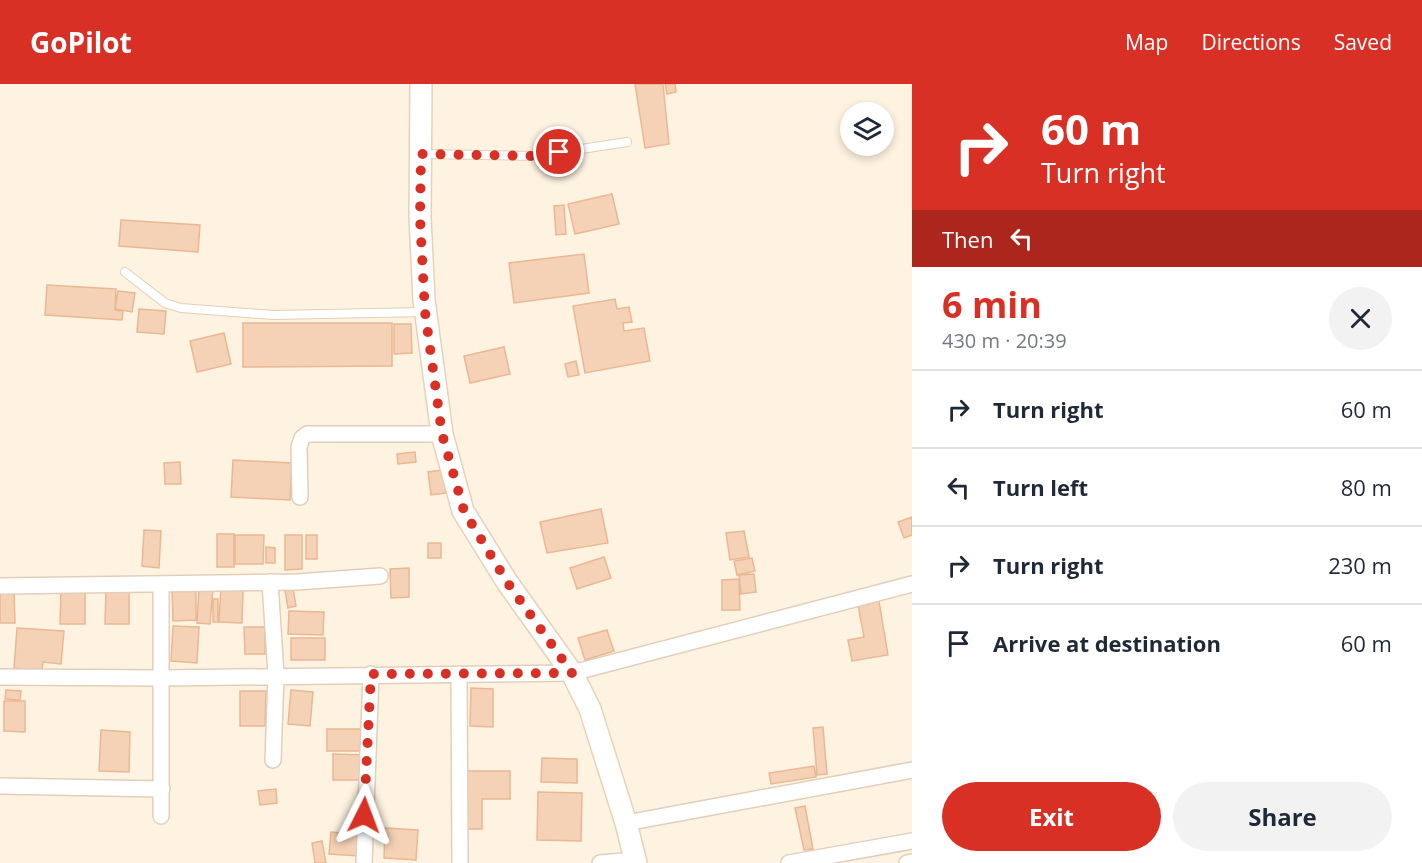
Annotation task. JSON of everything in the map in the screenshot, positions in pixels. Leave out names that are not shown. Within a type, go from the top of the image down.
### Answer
[{"type":"main road","points":[[421,84],[420,218],[425,312],[442,434],[464,511],[507,582],[572,673],[590,709],[626,823],[635,861]]},
{"type":"street","points":[[300,497],[299,447],[302,438],[307,434],[442,434]]},
{"type":"street","points":[[0,586],[270,582],[380,576]]},
{"type":"street","points":[[270,582],[276,675],[273,760]]},
{"type":"street","points":[[161,584],[161,816]]},
{"type":"street","points":[[0,677],[162,678],[572,673],[912,584]]},
{"type":"street","points":[[364,863],[371,674]]},
{"type":"street","points":[[459,674],[460,863]]},
{"type":"street","points":[[626,823],[912,770]]},
{"type":"street","points":[[0,786],[162,789]]},
{"type":"street","points":[[789,863],[912,841]]},
{"type":"street","points":[[600,863],[635,861]]},
{"type":"street","points":[[907,863],[912,862]]},
{"type":"lane","points":[[421,154],[536,156],[627,142]]},
{"type":"lane","points":[[125,272],[165,303],[182,308],[274,315],[425,312]]},
{"type":"building","points":[[635,84],[663,84],[669,144],[645,148]]},
{"type":"building","points":[[665,84],[675,84],[676,92],[667,94]]},
{"type":"building","points":[[612,194],[619,224],[575,234],[568,204]]},
{"type":"building","points":[[564,205],[566,234],[556,235],[554,206]]},
{"type":"building","points":[[121,220],[200,225],[198,252],[119,246]]},
{"type":"building","points":[[584,254],[589,293],[514,303],[509,263]]},
{"type":"building","points":[[47,285],[116,289],[115,310],[123,311],[122,320],[45,315]]},
{"type":"building","points":[[118,291],[135,293],[132,312],[115,309]]},
{"type":"building","points":[[615,299],[617,309],[629,307],[632,322],[623,323],[624,331],[644,328],[650,361],[585,373],[573,306]]},
{"type":"building","points":[[139,309],[166,311],[164,334],[137,332]]},
{"type":"building","points":[[243,323],[392,323],[392,366],[243,367]]},
{"type":"building","points":[[394,324],[411,324],[412,353],[394,354]]},
{"type":"building","points":[[224,333],[231,364],[197,372],[190,341]]},
{"type":"building","points":[[504,347],[510,374],[470,383],[464,356]]},
{"type":"building","points":[[576,361],[579,375],[568,377],[565,364]]},
{"type":"building","points":[[415,452],[416,462],[398,464],[397,454]]},
{"type":"building","points":[[233,460],[292,463],[290,500],[231,497]]},
{"type":"building","points":[[180,462],[181,484],[165,484],[164,463]]},
{"type":"building","points":[[442,470],[446,493],[431,495],[428,472]]},
{"type":"building","points":[[601,509],[608,543],[547,553],[540,522]]},
{"type":"building","points":[[912,517],[912,535],[904,538],[898,522]]},
{"type":"building","points":[[144,530],[161,531],[159,568],[142,566]]},
{"type":"building","points":[[744,531],[749,557],[730,560],[726,533]]},
{"type":"building","points":[[217,534],[234,534],[234,567],[217,567]]},
{"type":"building","points":[[235,535],[264,535],[263,564],[235,564]]},
{"type":"building","points":[[285,535],[302,535],[302,569],[285,570]]},
{"type":"building","points":[[306,535],[317,535],[317,559],[306,559]]},
{"type":"building","points":[[428,543],[441,543],[441,558],[428,558]]},
{"type":"building","points":[[266,547],[275,548],[275,563],[266,563]]},
{"type":"building","points":[[604,557],[611,578],[577,589],[570,568]]},
{"type":"building","points":[[752,558],[755,571],[737,575],[734,561]]},
{"type":"building","points":[[409,568],[409,597],[391,598],[390,569]]},
{"type":"building","points":[[754,574],[756,592],[741,594],[739,575]]},
{"type":"building","points":[[739,579],[740,610],[722,610],[722,580]]},
{"type":"building","points":[[221,587],[243,589],[242,623],[219,622]]},
{"type":"building","points":[[61,588],[85,589],[85,624],[60,624]]},
{"type":"building","points":[[106,588],[129,589],[129,624],[105,624]]},
{"type":"building","points":[[172,588],[196,588],[196,620],[173,621]]},
{"type":"building","points":[[199,588],[213,589],[210,624],[197,623]]},
{"type":"building","points":[[293,588],[296,606],[288,608],[285,590]]},
{"type":"building","points":[[0,590],[14,590],[15,623],[0,623]]},
{"type":"building","points":[[213,599],[218,599],[218,622],[213,622]]},
{"type":"building","points":[[879,601],[888,655],[852,661],[848,640],[864,637],[858,605]]},
{"type":"building","points":[[289,611],[324,612],[323,635],[288,634]]},
{"type":"building","points":[[173,626],[199,627],[197,663],[171,661]]},
{"type":"building","points":[[244,627],[265,627],[265,654],[245,654]]},
{"type":"building","points":[[17,628],[64,631],[61,664],[43,662],[42,670],[14,668]]},
{"type":"building","points":[[607,630],[614,651],[585,660],[578,638]]},
{"type":"building","points":[[291,638],[325,638],[325,660],[291,660]]},
{"type":"building","points":[[471,688],[493,689],[493,727],[470,726]]},
{"type":"building","points":[[6,690],[21,691],[20,700],[5,699]]},
{"type":"building","points":[[291,690],[313,692],[310,726],[288,724]]},
{"type":"building","points":[[240,691],[266,691],[265,726],[240,726]]},
{"type":"building","points":[[4,701],[25,701],[25,732],[4,731]]},
{"type":"building","points":[[823,727],[827,774],[817,775],[813,728]]},
{"type":"building","points":[[327,729],[363,729],[363,751],[327,751]]},
{"type":"building","points":[[101,730],[130,732],[129,772],[99,771]]},
{"type":"building","points":[[333,754],[364,755],[364,780],[333,780]]},
{"type":"building","points":[[542,758],[577,759],[577,783],[541,782]]},
{"type":"building","points":[[814,766],[816,777],[771,784],[769,773]]},
{"type":"building","points":[[465,771],[510,771],[510,799],[482,799],[482,829],[465,829]]},
{"type":"building","points":[[276,789],[277,803],[260,805],[258,791]]},
{"type":"building","points":[[538,792],[582,793],[581,841],[537,840]]},
{"type":"building","points":[[805,806],[813,849],[804,850],[795,808]]},
{"type":"building","points":[[385,828],[418,830],[416,860],[384,858]]},
{"type":"building","points":[[331,832],[361,835],[360,856],[329,854]]},
{"type":"building","points":[[322,841],[326,863],[315,863],[312,843]]},
{"type":"route","points":[[364,815],[371,674],[572,673],[507,582],[464,511],[442,434],[424,300],[420,218],[421,154],[536,156],[559,152]]}]
